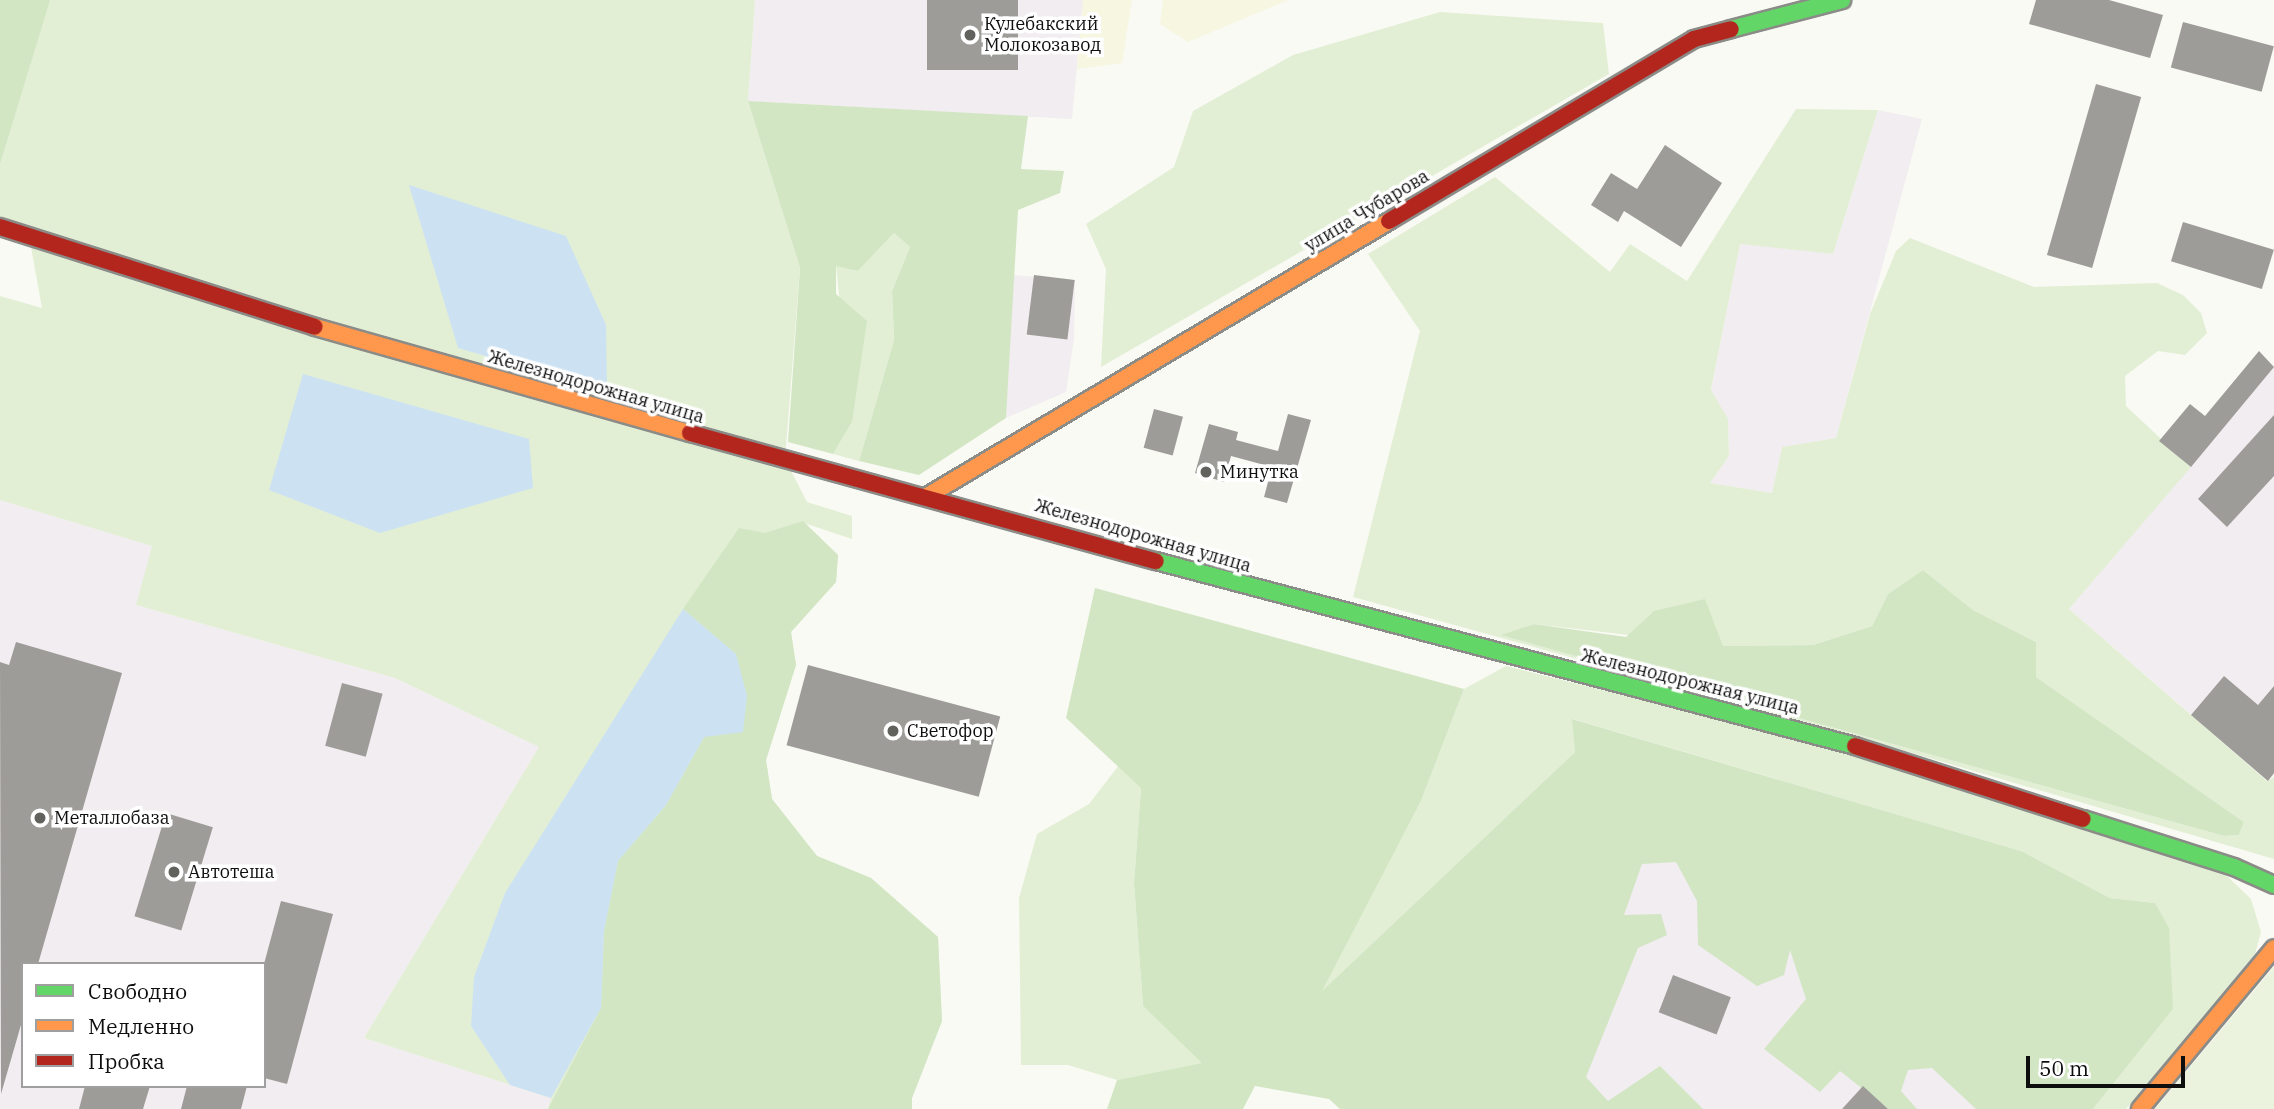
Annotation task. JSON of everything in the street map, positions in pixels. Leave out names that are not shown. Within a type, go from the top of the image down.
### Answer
[{"type":"street","name":"улица Чубарова","points":[[929,495],[1694,39],[1842,0]]},
{"type":"street","name":"Железнодорожная улица","points":[[0,227],[300,323],[746,449],[929,495],[1304,602],[1820,735],[2234,867],[2274,884]]},
{"type":"street","points":[[2140,1109],[2274,948]]},
{"type":"shaded area","points":[[755,0],[1083,0],[1072,119],[748,101]]},
{"type":"shaded area","points":[[1878,110],[1922,119],[1836,438],[1782,447],[1772,493],[1710,483],[1729,456],[1728,419],[1711,391],[1740,243],[1833,254]]},
{"type":"shaded area","points":[[1013,275],[1075,280],[1074,339],[1066,392],[1006,418]]},
{"type":"shaded area","points":[[2274,367],[2274,774],[2268,781],[2069,609]]},
{"type":"shaded area","points":[[0,500],[153,546],[136,605],[395,678],[539,747],[364,1038],[551,1098],[548,1109],[0,1109]]},
{"type":"shaded area","points":[[1629,761],[2023,1109],[1446,1109]]},
{"type":"green space","points":[[0,0],[755,0],[748,101],[800,268],[785,459],[807,502],[852,516],[852,539],[804,523],[838,555],[836,582],[791,632],[796,665],[766,760],[772,799],[817,856],[871,878],[938,937],[942,1021],[912,1098],[912,1109],[548,1109],[551,1098],[364,1038],[539,747],[395,678],[136,605],[152,546],[0,500],[0,296],[42,308],[29,236],[0,218]]},
{"type":"green space","points":[[0,0],[50,0],[0,164]]},
{"type":"green space","points":[[1083,0],[1132,0],[1122,63],[1077,69]]},
{"type":"green space","points":[[1163,0],[1288,0],[1188,42],[1160,24]]},
{"type":"green space","points":[[1440,12],[1603,23],[1609,74],[1101,367],[1106,269],[1086,224],[1174,167],[1193,111],[1293,55]]},
{"type":"green space","points":[[748,101],[1028,116],[1021,169],[1064,171],[1060,193],[1018,210],[1006,418],[919,475],[859,461],[894,340],[892,291],[910,247],[894,233],[858,271],[836,266],[836,294],[867,321],[852,422],[833,454],[788,442],[800,268]]},
{"type":"green space","points":[[1796,109],[1878,110],[1833,254],[1740,244],[1711,390],[1728,419],[1729,456],[1710,483],[1772,493],[1782,447],[1836,438],[1870,314],[1896,251],[1910,238],[2034,287],[2157,283],[2183,295],[2201,313],[2207,333],[2185,355],[2158,351],[2125,376],[2126,406],[2191,467],[2069,609],[2267,781],[2274,777],[2274,859],[1827,728],[1353,597],[1420,331],[1368,254],[1495,177],[1610,272],[1630,244],[1687,281]],"holes":[[[1923,570],[1973,610],[2036,642],[2036,677],[2244,822],[2239,835],[2224,836],[1500,635],[1534,624],[1723,646],[1813,645],[1872,626],[1888,594]]]},
{"type":"green space","points":[[894,233],[910,247],[892,291],[894,340],[859,461],[833,454],[852,422],[836,265],[858,271]]},
{"type":"green space","points":[[803,521],[838,555],[836,582],[791,632],[796,665],[766,760],[772,799],[817,856],[871,878],[938,937],[942,1021],[912,1098],[912,1109],[548,1109],[601,1008],[604,931],[618,861],[666,805],[704,737],[736,654],[683,609],[739,528],[765,533]]},
{"type":"green space","points":[[1923,570],[1973,610],[2036,642],[2036,677],[2244,822],[2239,835],[2224,836],[1500,635],[1534,624],[1626,637],[1654,611],[1705,599],[1723,646],[1813,645],[1872,626],[1888,594]]},
{"type":"green space","points":[[1095,588],[1464,689],[1421,801],[1322,991],[1575,752],[1572,719],[2021,851],[2110,898],[2155,903],[2169,928],[2173,1009],[2093,1109],[1976,1109],[1932,1068],[1908,1070],[1901,1091],[1917,1109],[1888,1109],[1840,1071],[1820,1092],[1764,1049],[1806,999],[1790,950],[1784,975],[1757,986],[1698,945],[1697,901],[1676,862],[1642,864],[1624,915],[1661,914],[1667,935],[1638,948],[1586,1077],[1608,1101],[1660,1066],[1703,1109],[1340,1109],[1329,1099],[1255,1086],[1243,1109],[1107,1109],[1117,1080],[1202,1063],[1143,1006],[1134,883],[1141,788],[1066,718]]},
{"type":"green space","points":[[1506,666],[1819,744],[2226,875],[2251,899],[2261,932],[2255,954],[2126,1109],[2093,1109],[2173,1009],[2155,903],[2110,898],[2021,851],[1573,719],[1575,752],[1320,993],[1421,801],[1464,689]]},
{"type":"green space","points":[[1119,765],[1141,788],[1134,883],[1143,1006],[1203,1063],[1117,1080],[1068,1065],[1021,1065],[1019,898],[1037,834],[1089,804]]},
{"type":"green space","points":[[2274,967],[2274,1109],[2155,1109]]},
{"type":"water","points":[[409,185],[566,236],[606,325],[607,392],[458,348]]},
{"type":"water","points":[[303,374],[529,439],[533,488],[380,533],[269,490]]},
{"type":"water","points":[[683,609],[736,654],[747,696],[743,732],[704,737],[666,805],[618,861],[604,931],[601,1008],[551,1098],[510,1085],[471,1026],[474,977],[505,893]]},
{"type":"building","name":"Кулебакский Молокозавод","points":[[927,0],[1018,0],[1018,70],[927,70]]},
{"type":"building","points":[[2036,0],[2109,0],[2163,15],[2150,58],[2029,24]]},
{"type":"building","points":[[2183,22],[2274,46],[2262,92],[2171,67]]},
{"type":"building","points":[[2096,84],[2141,97],[2092,268],[2047,255]]},
{"type":"building","points":[[1665,145],[1722,183],[1681,247],[1624,211],[1618,222],[1591,205],[1611,173],[1637,189]]},
{"type":"building","points":[[2183,222],[2274,250],[2262,289],[2171,261]]},
{"type":"building","points":[[1034,275],[1075,280],[1067,340],[1027,335]]},
{"type":"building","points":[[2259,351],[2274,367],[2191,467],[2159,441],[2190,404],[2205,416]]},
{"type":"building","points":[[1154,409],[1183,417],[1173,455],[1144,448]]},
{"type":"building","points":[[1288,414],[1311,420],[1287,503],[1264,497],[1272,467],[1231,456],[1224,482],[1195,473],[1209,424],[1238,432],[1236,440],[1278,451]]},
{"type":"building","points":[[2274,415],[2274,476],[2227,527],[2198,499]]},
{"type":"building","name":"Металлобаза","points":[[16,642],[122,673],[39,962],[21,962],[21,1025],[1,1094],[0,662],[9,665]]},
{"type":"building","name":"Светофор","points":[[808,665],[1000,717],[979,797],[787,745]]},
{"type":"building","points":[[2224,676],[2258,705],[2274,686],[2274,773],[2268,781],[2191,715]]},
{"type":"building","points":[[342,683],[383,694],[366,757],[325,746]]},
{"type":"building","name":"Автотеша","points":[[166,813],[213,827],[181,931],[134,916]]},
{"type":"building","points":[[281,901],[333,914],[287,1084],[266,1079],[265,962]]},
{"type":"building","points":[[1673,975],[1731,997],[1717,1035],[1659,1012]]},
{"type":"building","points":[[1863,1086],[1888,1109],[1842,1109]]},
{"type":"building","points":[[84,1088],[149,1088],[143,1109],[79,1109]]},
{"type":"building","points":[[186,1088],[246,1088],[241,1109],[181,1109]]},
{"type":"traffic: fast","points":[[1731,29],[1842,0]]},
{"type":"traffic: fast","points":[[1156,561],[1855,746]]},
{"type":"traffic: fast","points":[[2083,819],[2234,867],[2274,885]]},
{"type":"traffic: slow","points":[[929,495],[1389,221]]},
{"type":"traffic: slow","points":[[315,327],[690,433]]},
{"type":"traffic: slow","points":[[2140,1109],[2274,948]]},
{"type":"traffic: jam","points":[[1389,221],[1694,39],[1731,29]]},
{"type":"traffic: jam","points":[[0,227],[315,327]]},
{"type":"traffic: jam","points":[[690,433],[1156,561]]},
{"type":"traffic: jam","points":[[1855,746],[2083,819]]},
{"type":"place","name":"Кулебакский Молокозавод","points":[[970,35]]},
{"type":"place","name":"Минутка","points":[[1206,472]]},
{"type":"place","name":"Светофор","points":[[893,731]]},
{"type":"place","name":"Металлобаза","points":[[40,818]]},
{"type":"place","name":"Автотеша","points":[[174,872]]}]
